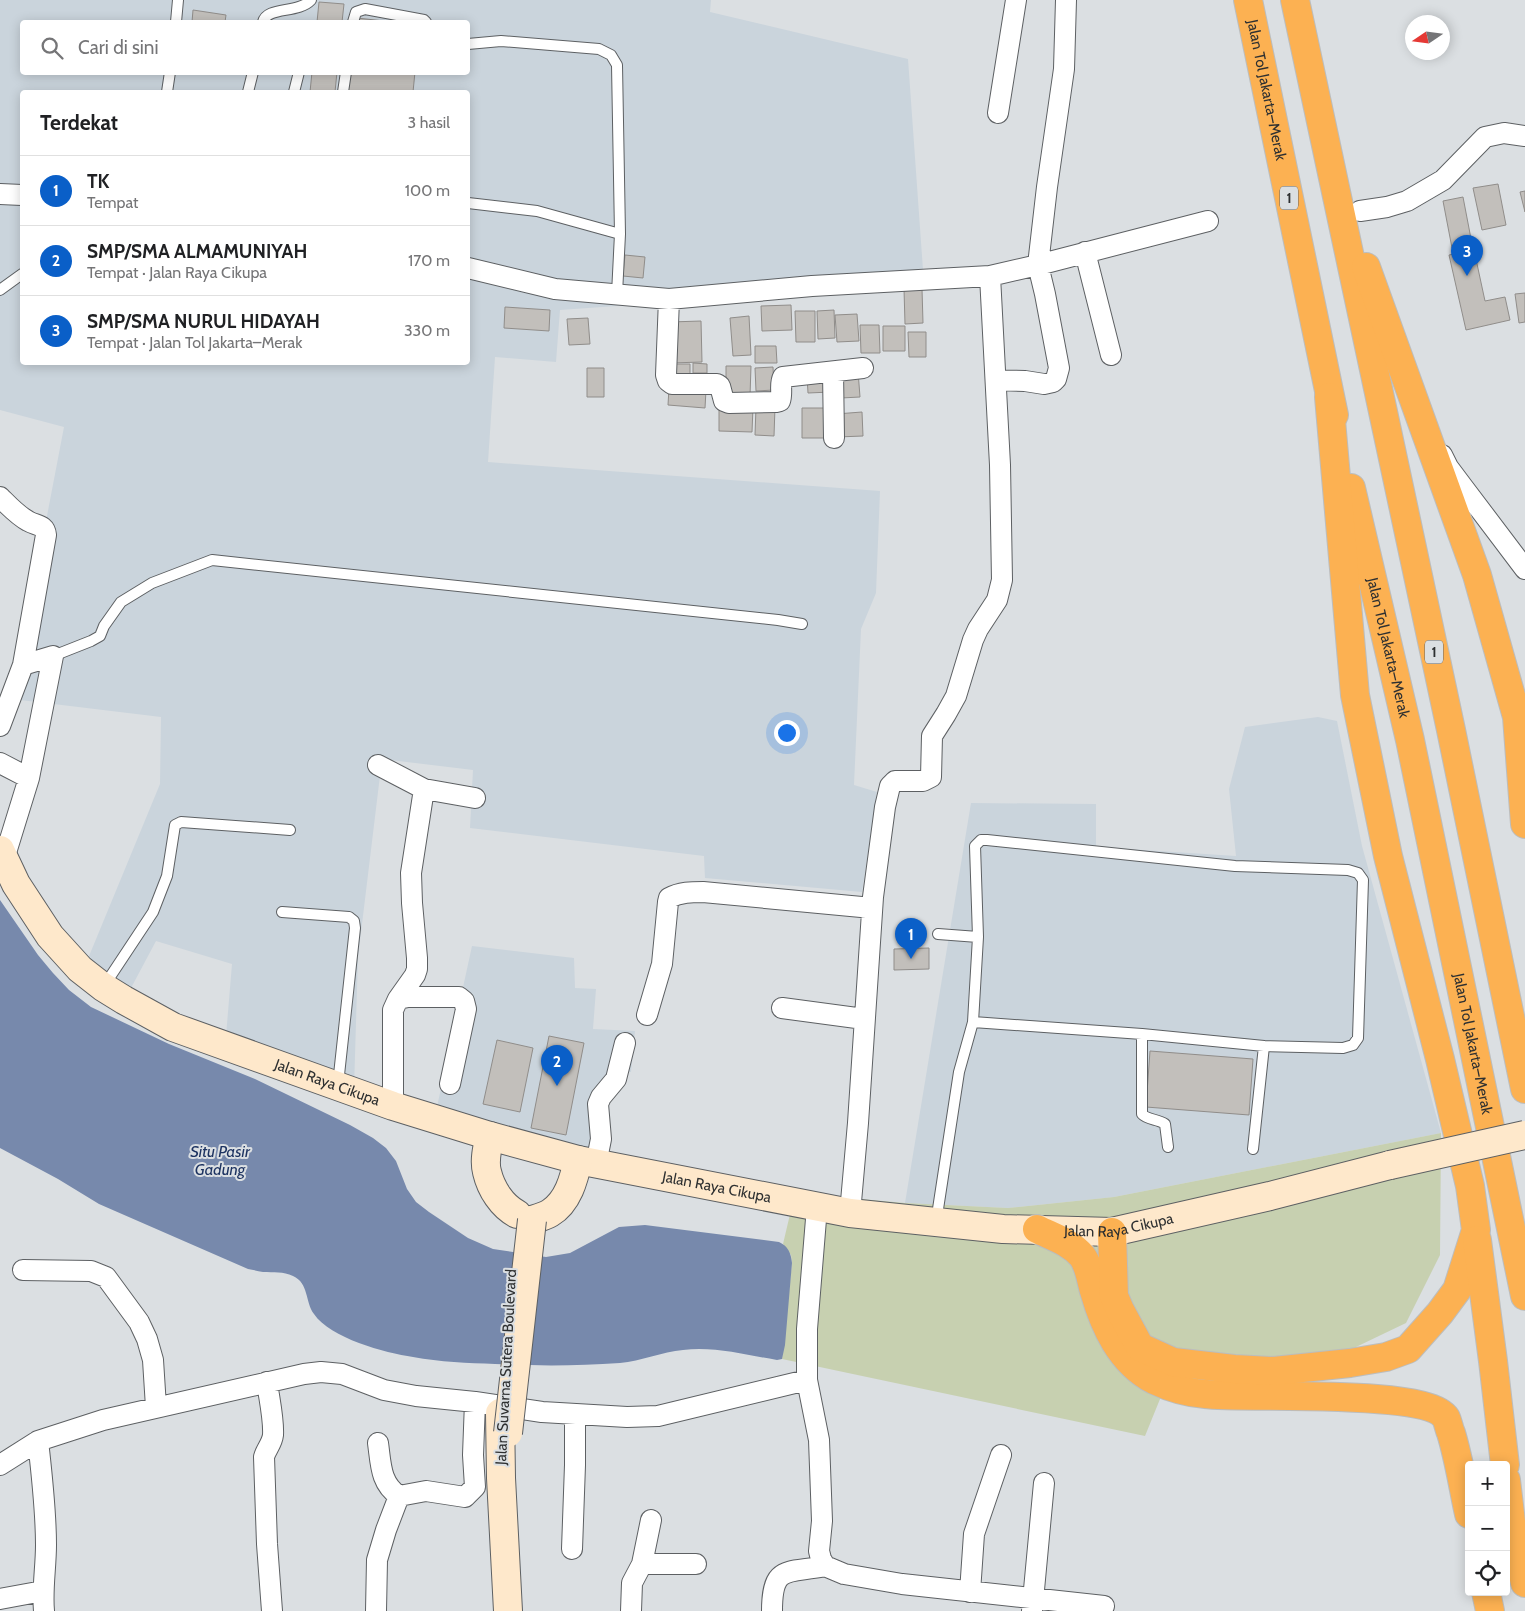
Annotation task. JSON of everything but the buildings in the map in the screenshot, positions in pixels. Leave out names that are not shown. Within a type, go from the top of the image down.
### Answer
[{"type":"highway","name":"Jalan Tol Jakarta–Merak","points":[[1248,0],[1330,397],[1410,740],[1525,1296]]},
{"type":"highway","name":"1","points":[[1295,0],[1350,214],[1449,720],[1525,1089]]},
{"type":"highway","points":[[1350,214],[1370,276],[1477,575],[1517,717],[1525,824]]},
{"type":"highway","points":[[1330,397],[1355,695],[1388,856],[1440,1059],[1470,1186],[1493,1361],[1504,1461]]},
{"type":"highway","points":[[1037,1229],[1070,1244],[1083,1257],[1103,1319],[1116,1344],[1134,1366],[1154,1380],[1178,1389],[1204,1394],[1366,1398],[1430,1407],[1439,1412],[1446,1418],[1454,1442],[1467,1506]]},
{"type":"highway","points":[[1112,1232],[1114,1296],[1140,1347],[1173,1362],[1234,1369],[1274,1371],[1350,1363],[1386,1357],[1408,1349],[1440,1314],[1457,1290],[1476,1230]]},
{"type":"highway","points":[[1509,1506],[1525,1583]]},
{"type":"highway","points":[[1487,1596],[1490,1611]]},
{"type":"main road","name":"Jalan Raya Cikupa","points":[[2,854],[16,884],[58,946],[80,969],[104,987],[172,1026],[392,1106],[490,1136],[587,1162],[817,1207],[850,1213],[1003,1229],[1112,1232],[1270,1196],[1390,1165],[1525,1135]]},
{"type":"main road","points":[[490,1136],[486,1154],[486,1172],[494,1191],[508,1208],[524,1217],[551,1212],[568,1192],[575,1177],[587,1162]]},
{"type":"main road","points":[[519,1611],[504,1423],[524,1217]]},
{"type":"main road","name":"Jalan Suvarna Sutera Boulevard","points":[[504,1423],[500,1478],[508,1611]]},
{"type":"street","points":[[998,113],[1016,0]]},
{"type":"street","points":[[996,380],[1044,384],[1053,382],[1056,379],[1059,368],[1038,265],[1064,69],[1066,0]]},
{"type":"street","points":[[1350,214],[1387,208],[1443,180],[1485,137],[1504,133],[1525,136]]},
{"type":"street","points":[[0,194],[20,195]]},
{"type":"street","points":[[470,268],[555,289],[669,298],[812,286],[990,276],[1208,220]]},
{"type":"street","points":[[1085,252],[1111,355]]},
{"type":"street","points":[[850,1213],[858,1123],[872,908],[882,822],[890,786],[895,781],[923,781],[931,777],[932,736],[956,696],[973,640],[982,621],[997,600],[1002,580],[1000,465],[990,276]]},
{"type":"street","points":[[669,298],[666,375],[668,381],[672,384],[717,384],[720,386],[724,401],[729,403],[776,402],[780,401],[781,398],[781,380],[783,377],[863,368]]},
{"type":"street","points":[[833,372],[834,438]]},
{"type":"street","points":[[1426,434],[1439,449],[1448,467],[1525,569]]},
{"type":"street","points":[[0,496],[14,511],[46,530],[46,540],[23,665],[0,726]]},
{"type":"street","points":[[2,854],[28,778],[53,656],[23,665]]},
{"type":"street","points":[[0,763],[28,778]]},
{"type":"street","points":[[378,765],[424,789],[475,798]]},
{"type":"street","points":[[392,1106],[393,1010],[417,969],[411,873],[424,789]]},
{"type":"street","points":[[647,1014],[662,964],[668,902],[669,898],[673,896],[686,892],[703,892],[872,908]]},
{"type":"street","points":[[398,999],[459,997],[464,1001],[466,1009],[450,1084]]},
{"type":"street","points":[[782,1008],[864,1019]]},
{"type":"street","points":[[587,1162],[601,1139],[598,1104],[601,1097],[616,1079],[625,1043]]},
{"type":"street","points":[[817,1207],[807,1330],[807,1380],[819,1440],[822,1521],[819,1551],[825,1566]]},
{"type":"street","points":[[23,1270],[91,1271],[106,1277],[139,1322],[147,1339],[153,1360],[156,1408]]},
{"type":"street","points":[[0,1465],[38,1441],[103,1420],[267,1382],[321,1372],[342,1374],[384,1390],[408,1395],[542,1412],[627,1417],[658,1416],[807,1380]]},
{"type":"street","points":[[267,1382],[273,1434],[264,1457],[267,1544],[272,1611]]},
{"type":"street","points":[[378,1443],[383,1476],[391,1490],[399,1496],[426,1491],[465,1497],[475,1486],[473,1455],[475,1402]]},
{"type":"street","points":[[572,1548],[575,1415]]},
{"type":"street","points":[[38,1441],[45,1507],[44,1611]]},
{"type":"street","points":[[970,1592],[974,1534],[1001,1456]]},
{"type":"street","points":[[1033,1605],[1044,1483]]},
{"type":"street","points":[[376,1611],[377,1560],[399,1496]]},
{"type":"street","points":[[631,1611],[632,1583],[642,1564],[651,1520]]},
{"type":"street","points":[[642,1564],[696,1564]]},
{"type":"street","points":[[772,1611],[775,1585],[778,1577],[786,1572],[825,1566],[844,1574],[970,1592],[1033,1605],[1104,1606]]},
{"type":"street","points":[[0,1599],[44,1591]]},
{"type":"lane","points":[[176,20],[178,0]]},
{"type":"lane","points":[[264,20],[271,12],[296,9],[306,5],[311,0]]},
{"type":"lane","points":[[354,20],[356,12],[364,9],[424,20]]},
{"type":"lane","points":[[470,44],[501,41],[599,49],[611,55],[617,66],[620,234],[617,294]]},
{"type":"lane","points":[[167,90],[170,75]]},
{"type":"lane","points":[[248,90],[251,75]]},
{"type":"lane","points":[[294,90],[298,75]]},
{"type":"lane","points":[[343,90],[346,75]]},
{"type":"lane","points":[[470,203],[537,210],[620,234]]},
{"type":"lane","points":[[0,290],[20,275]]},
{"type":"lane","points":[[53,656],[100,636],[104,626],[121,602],[152,583],[212,560],[768,618],[802,624]]},
{"type":"lane","points":[[104,987],[153,912],[167,876],[175,825],[181,822],[290,830]]},
{"type":"lane","points":[[936,1223],[959,1072],[973,1022],[978,937],[975,846],[981,840],[1235,866],[1348,870],[1358,873],[1363,880],[1358,1038],[1352,1045],[1343,1048],[1264,1046],[1142,1034],[973,1022]]},
{"type":"lane","points":[[282,912],[349,917],[354,921],[355,928],[338,1087]]},
{"type":"lane","points":[[938,934],[978,937]]},
{"type":"lane","points":[[1142,1034],[1142,1114],[1146,1118],[1165,1124],[1168,1146]]},
{"type":"lane","points":[[1254,1149],[1264,1046]]},
{"type":"shaded area","points":[[0,0],[711,0],[710,12],[908,59],[924,284],[560,310],[556,362],[495,357],[488,462],[880,491],[876,593],[861,629],[854,785],[877,792],[862,892],[705,878],[704,856],[470,828],[473,770],[382,759],[358,957],[354,1089],[226,1036],[232,964],[156,941],[131,988],[87,961],[160,784],[161,717],[12,699],[64,427],[0,410]]},
{"type":"shaded area","points":[[1318,717],[1337,721],[1362,846],[1441,1133],[1114,1197],[1008,1208],[905,1203],[971,803],[1096,804],[1096,847],[1236,856],[1229,789],[1245,727]]},
{"type":"shaded area","points":[[472,946],[574,958],[575,988],[596,989],[593,1029],[635,1031],[631,1072],[613,1070],[601,1161],[435,1116]]},
{"type":"green space","points":[[1441,1133],[1440,1255],[1406,1323],[1333,1358],[1173,1367],[1145,1436],[782,1359],[792,1263],[791,1255],[783,1244],[795,1193],[905,1203],[1008,1208],[1114,1197]]},
{"type":"water","name":"Situ Pasir Gadung","points":[[0,900],[38,955],[53,973],[69,990],[91,1007],[169,1044],[255,1079],[373,1138],[386,1148],[396,1161],[407,1189],[416,1202],[468,1238],[493,1249],[546,1257],[570,1253],[619,1227],[645,1225],[779,1242],[788,1250],[792,1263],[785,1345],[782,1359],[777,1360],[718,1350],[695,1349],[675,1351],[620,1363],[526,1365],[444,1361],[388,1352],[345,1337],[322,1323],[311,1309],[302,1283],[293,1276],[248,1269],[99,1204],[58,1179],[0,1148]]},
{"type":"place","name":"SMP/SMA NURUL HIDAYAH","points":[[1467,276]]},
{"type":"place","name":"TK","points":[[911,959]]},
{"type":"place","name":"SMP/SMA ALMAMUNIYAH","points":[[557,1086]]}]
